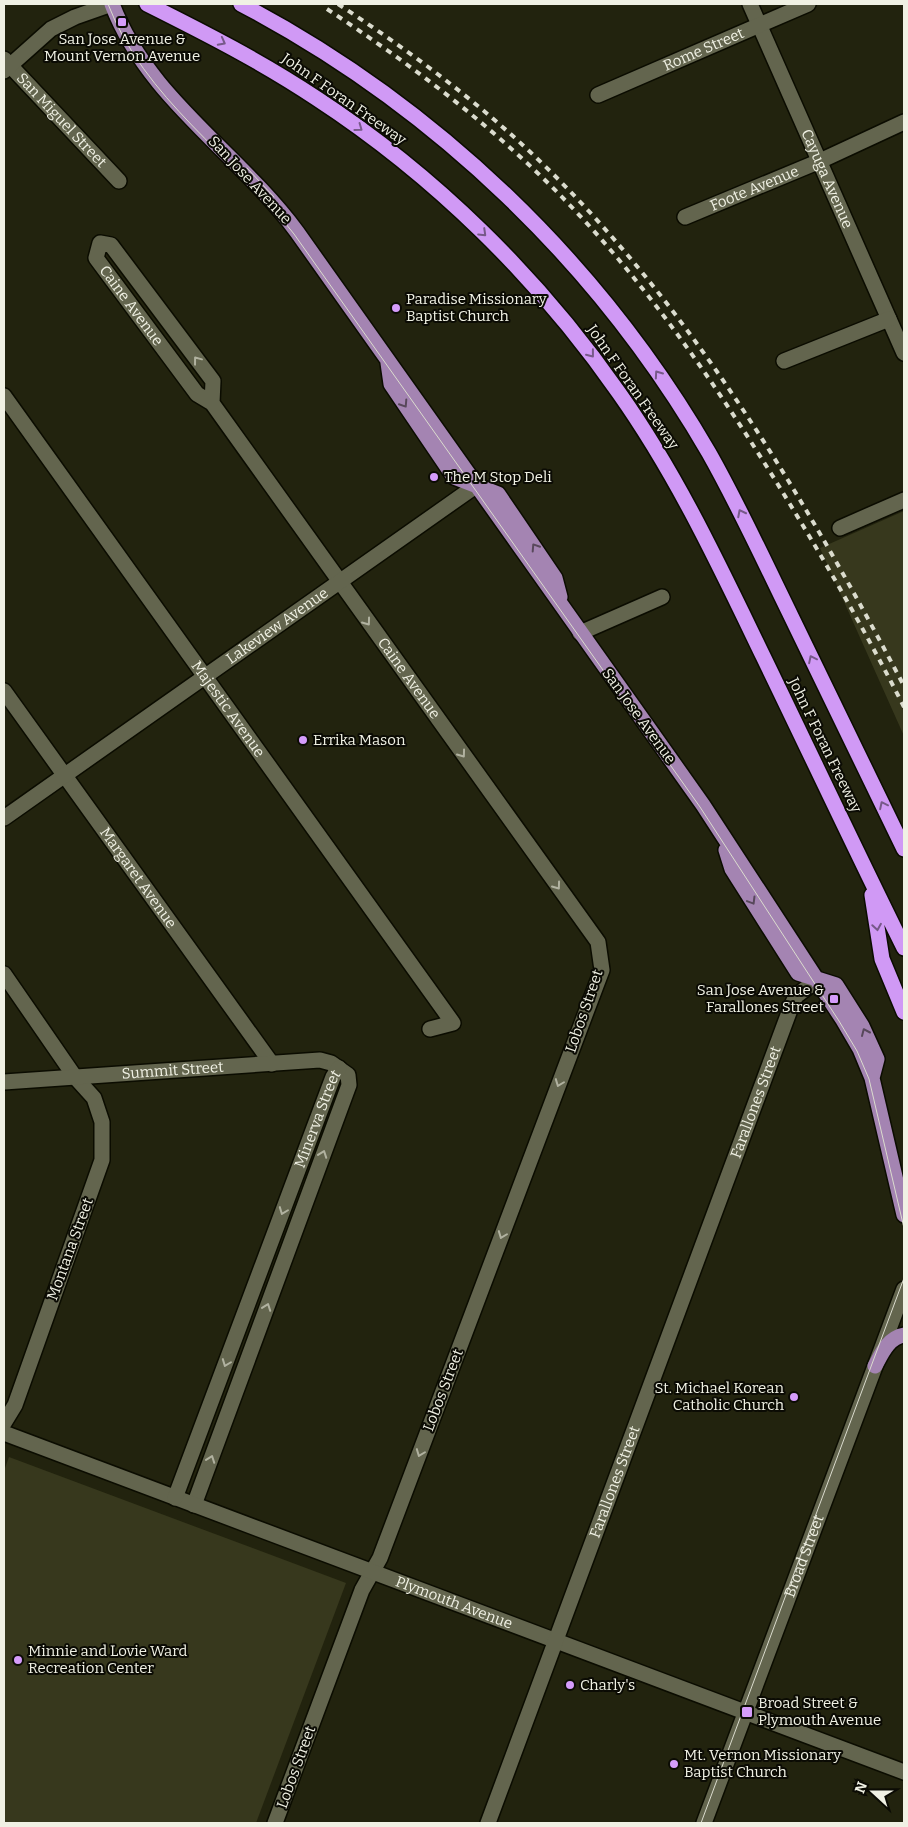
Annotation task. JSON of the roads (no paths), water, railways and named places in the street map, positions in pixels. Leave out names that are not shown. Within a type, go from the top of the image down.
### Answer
[{"type":"highway","name":"John F Foran Freeway","points":[[147,4],[264,66],[366,133],[437,190],[482,231],[565,322],[621,395],[685,498],[904,948]]},
{"type":"highway","name":"John F Foran Freeway","points":[[241,4],[283,26],[353,71],[450,145],[501,190],[539,228],[586,280],[623,326],[677,402],[726,486],[904,849]]},
{"type":"highway","points":[[870,878],[882,959],[904,1012]]},
{"type":"main road","name":"San Jose Avenue","points":[[112,4],[133,50],[160,86],[258,184],[285,215],[717,825],[860,1049],[872,1078],[904,1215]]},
{"type":"main road","points":[[875,1366],[886,1346],[893,1339],[904,1335]]},
{"type":"street","points":[[6,65],[51,29],[90,11],[112,4]]},
{"type":"street","name":"Cayuga Avenue","points":[[750,4],[904,353]]},
{"type":"street","name":"Rome Street","points":[[598,95],[808,4]]},
{"type":"street","name":"San Miguel Street","points":[[6,65],[119,181]]},
{"type":"street","name":"Foote Avenue","points":[[685,216],[820,161],[904,122]]},
{"type":"street","name":"Caine Avenue","points":[[212,403],[213,381],[111,245],[100,243],[96,258],[197,394],[212,403],[338,583],[598,942],[599,955]]},
{"type":"street","points":[[784,361],[889,319]]},
{"type":"street","name":"Majestic Avenue","points":[[4,396],[204,678],[453,1023],[430,1029]]},
{"type":"street","name":"Lakeview Avenue","points":[[4,818],[477,485]]},
{"type":"street","points":[[840,528],[904,500]]},
{"type":"street","points":[[580,633],[662,597]]},
{"type":"street","name":"Margaret Avenue","points":[[4,691],[272,1064]]},
{"type":"street","name":"Lobos Street","points":[[275,1823],[362,1590],[380,1558],[602,970],[599,955]]},
{"type":"street","name":"Montana Street","points":[[4,974],[75,1077],[94,1098],[102,1122],[102,1160],[14,1405],[4,1423]]},
{"type":"street","name":"Farallones Street","points":[[488,1823],[791,1007],[796,996],[817,980]]},
{"type":"street","name":"Summit Street","points":[[4,1082],[320,1060],[339,1068]]},
{"type":"street","name":"Minerva Street","points":[[175,1498],[333,1077],[339,1068],[348,1075],[349,1085],[194,1505]]},
{"type":"street","name":"Broad Street","points":[[704,1823],[904,1289]]},
{"type":"street","name":"Plymouth Avenue","points":[[4,1433],[904,1772]]},
{"type":"tram line","points":[[108,4],[124,38],[144,69],[167,98],[270,205],[294,234],[700,807],[857,1051],[869,1079],[904,1228]]},
{"type":"tram line","points":[[247,168],[274,197]]},
{"type":"tram line","points":[[701,1823],[904,1278]]},
{"type":"railway","points":[[338,4],[436,73],[505,129],[585,207],[639,269],[690,334],[738,402],[783,472],[866,614],[904,686]]},
{"type":"railway","points":[[327,9],[415,70],[498,137],[551,186],[583,219],[644,290],[700,365],[794,510],[843,594],[904,707]]},
{"type":"place","name":"San Jose Avenue & Mount Vernon Avenue","points":[[122,22]]},
{"type":"place","name":"Paradise Missionary Baptist Church","points":[[396,308]]},
{"type":"place","name":"The M Stop Deli","points":[[434,477]]},
{"type":"place","name":"Errika Mason","points":[[303,740]]},
{"type":"place","name":"San Jose Avenue & Farallones Street","points":[[834,999]]},
{"type":"place","name":"St. Michael Korean Catholic Church","points":[[794,1397]]},
{"type":"place","name":"Minnie and Lovie Ward Recreation Center","points":[[18,1660]]},
{"type":"place","name":"Charly's","points":[[570,1685]]},
{"type":"place","name":"Broad Street & Plymouth Avenue","points":[[747,1712]]},
{"type":"place","name":"Mt. Vernon Missionary Baptist Church","points":[[674,1764]]}]
